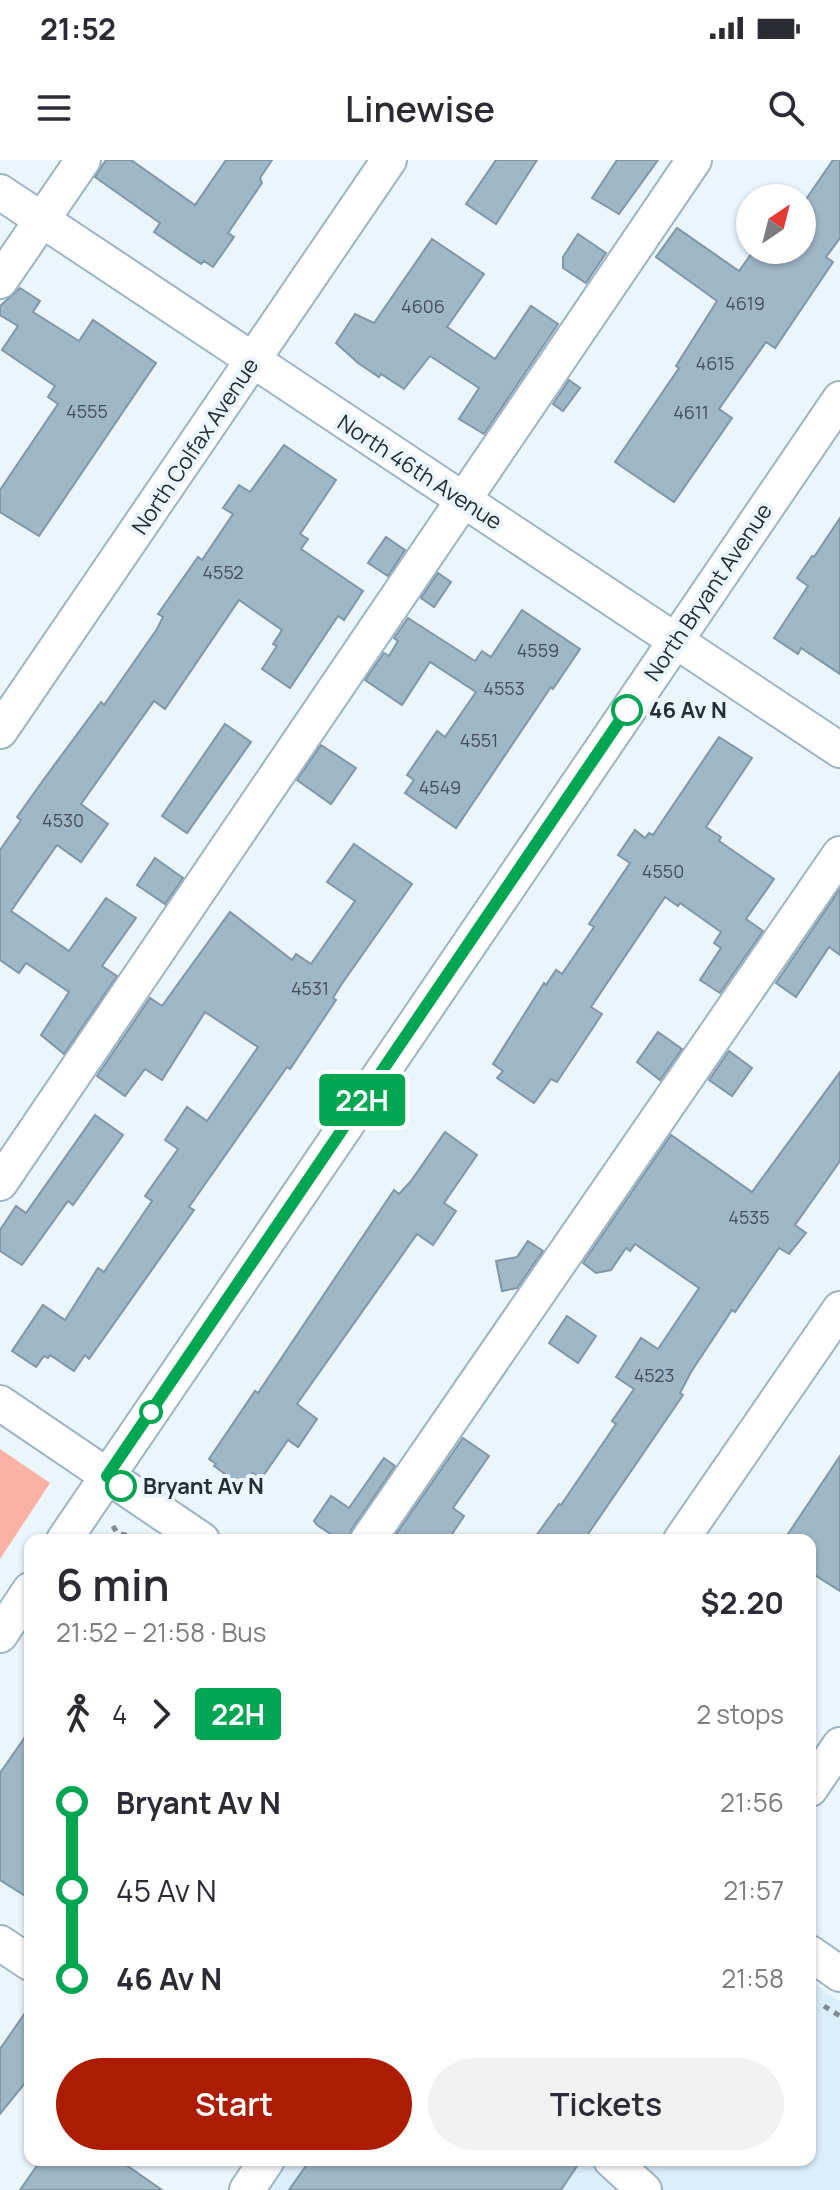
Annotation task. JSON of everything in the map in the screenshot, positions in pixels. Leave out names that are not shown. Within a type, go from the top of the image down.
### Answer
[{"type":"street","points":[[0,281],[83,160]]},
{"type":"street","name":"North Colfax Avenue","points":[[0,731],[389,160]]},
{"type":"street","points":[[0,1183],[694,160]]},
{"type":"street","name":"North 46th Avenue","points":[[0,192],[840,750]]},
{"type":"street","name":"North Bryant Avenue","points":[[68,1534],[840,399]]},
{"type":"street","points":[[372,1534],[840,854]]},
{"type":"street","points":[[685,1534],[840,1309]]},
{"type":"street","points":[[0,1403],[193,1534]]},
{"type":"street","points":[[0,1635],[24,1599]]},
{"type":"street","points":[[816,1780],[840,1745]]},
{"type":"street","points":[[0,1943],[24,1959]]},
{"type":"street","points":[[816,1957],[840,1974]]},
{"type":"street","points":[[247,2190],[263,2166]]},
{"type":"street","points":[[618,2166],[644,2190]]},
{"type":"path","points":[[113,1526],[120,1534]]},
{"type":"shaded area","points":[[0,1449],[50,1483],[0,1559]]},
{"type":"shaded area","points":[[816,1985],[840,2002],[840,2190],[266,2190],[282,2166],[816,2166]]},
{"type":"building","points":[[106,160],[131,160],[195,205],[226,160],[272,160],[260,178],[262,183],[228,233],[234,237],[213,267],[204,261],[201,264],[154,232],[160,223],[95,177]]},
{"type":"building","points":[[496,160],[537,160],[496,224],[466,204]]},
{"type":"building","points":[[617,160],[658,160],[619,214],[592,198]]},
{"type":"building","points":[[833,160],[840,160],[840,238],[826,257],[833,262],[775,348],[766,342],[719,409],[732,418],[674,502],[615,462],[679,368],[676,366],[717,301],[656,257],[677,228],[739,271],[744,264],[816,264],[816,185]]},
{"type":"building","points":[[578,234],[606,253],[586,283],[563,268],[563,257]]},
{"type":"building","points":[[432,239],[484,274],[447,327],[495,359],[531,306],[558,324],[484,434],[459,419],[479,388],[430,356],[404,389],[358,363],[336,343],[355,314],[374,323]]},
{"type":"building","points":[[20,288],[40,301],[33,312],[79,341],[93,320],[156,363],[39,536],[0,512],[0,490],[58,404],[48,397],[55,386],[2,350],[18,326],[0,315],[0,306]]},
{"type":"building","points":[[569,380],[580,388],[563,411],[553,404]]},
{"type":"building","points":[[284,445],[336,480],[300,534],[308,539],[301,549],[363,591],[344,620],[338,616],[290,688],[262,669],[277,646],[273,644],[282,630],[239,600],[165,709],[154,701],[81,804],[108,824],[81,862],[57,845],[11,911],[69,951],[106,898],[136,918],[102,966],[117,976],[64,1054],[41,1035],[69,992],[26,963],[19,973],[0,960],[0,850],[21,820],[17,817],[101,702],[104,705],[157,629],[163,617],[158,614],[198,557],[202,560],[233,514],[223,508],[239,485],[250,492]]},
{"type":"building","points":[[840,518],[840,674],[801,648],[798,654],[774,638],[808,586],[797,578]]},
{"type":"building","points":[[386,537],[405,550],[388,576],[368,563]]},
{"type":"building","points":[[438,573],[451,582],[434,607],[421,598]]},
{"type":"building","points":[[522,610],[580,649],[456,828],[405,793],[414,780],[407,775],[437,731],[445,737],[476,692],[430,662],[402,705],[365,680],[384,653],[389,656],[398,641],[394,638],[408,618],[475,661],[482,651],[491,657]]},
{"type":"building","points":[[225,724],[251,742],[187,833],[162,816]]},
{"type":"building","points":[[719,737],[752,758],[706,827],[721,837],[719,841],[774,879],[746,919],[763,931],[720,993],[700,980],[721,948],[714,943],[721,932],[680,903],[678,906],[665,897],[591,1007],[602,1014],[557,1082],[551,1079],[534,1103],[497,1078],[503,1071],[493,1064],[544,983],[546,985],[556,970],[562,974],[594,927],[589,924],[630,863],[618,855],[635,830],[645,838],[649,833],[653,835]]},
{"type":"building","points":[[321,745],[356,768],[331,804],[297,780]]},
{"type":"building","points":[[354,844],[412,884],[341,985],[333,998],[336,1000],[290,1069],[287,1067],[189,1207],[194,1210],[89,1359],[85,1355],[74,1371],[50,1355],[48,1358],[44,1356],[36,1367],[12,1351],[43,1305],[65,1320],[98,1268],[104,1272],[152,1201],[145,1196],[178,1149],[165,1140],[187,1107],[207,1121],[258,1047],[205,1012],[162,1080],[145,1069],[125,1096],[97,1076],[150,998],[162,1006],[230,912],[292,960],[296,954],[311,964],[355,901],[327,882]]},
{"type":"building","points":[[155,858],[183,878],[165,904],[137,885]]},
{"type":"building","points":[[840,889],[840,955],[829,947],[796,997],[776,983]]},
{"type":"building","points":[[658,1032],[682,1049],[660,1080],[637,1062]]},
{"type":"building","points":[[729,1051],[752,1068],[732,1096],[709,1080]]},
{"type":"building","points":[[840,1072],[840,1161],[795,1225],[806,1233],[789,1254],[779,1248],[735,1312],[732,1310],[691,1372],[680,1393],[683,1395],[588,1534],[537,1534],[616,1424],[612,1421],[634,1389],[616,1377],[641,1338],[658,1349],[699,1288],[635,1244],[630,1251],[626,1248],[611,1270],[596,1273],[583,1263],[671,1135],[752,1192]]},
{"type":"building","points":[[95,1115],[123,1135],[73,1205],[68,1201],[22,1265],[0,1251],[0,1230],[16,1206],[26,1213]]},
{"type":"building","points":[[445,1132],[477,1155],[444,1203],[456,1211],[433,1245],[417,1234],[297,1404],[317,1419],[298,1447],[288,1440],[261,1479],[253,1473],[243,1487],[209,1459],[255,1391],[258,1393],[394,1190],[399,1194],[411,1181]]},
{"type":"building","points":[[528,1241],[543,1251],[517,1288],[502,1291],[496,1261],[517,1257]]},
{"type":"building","points":[[567,1316],[596,1336],[578,1363],[549,1343]]},
{"type":"building","points":[[463,1438],[489,1456],[453,1508],[464,1516],[452,1534],[396,1534]]},
{"type":"building","points":[[840,1456],[840,1591],[816,1576],[816,1534],[788,1534]]},
{"type":"building","points":[[384,1458],[395,1466],[350,1534],[331,1534],[314,1521],[331,1496],[349,1508]]},
{"type":"building","points":[[24,1739],[24,1895],[0,1880],[0,1773]]},
{"type":"building","points":[[24,2015],[24,2084],[0,2114],[0,2049]]},
{"type":"building","points":[[37,2166],[128,2166],[162,2190],[20,2190]]},
{"type":"building","points":[[306,2166],[577,2166],[561,2190],[289,2190]]},
{"type":"bus line","name":"22H","points":[[121,1486],[107,1476],[627,710]]},
{"type":"place","name":"46 Av N","points":[[627,710]]},
{"type":"place","name":"Bryant Av N","points":[[121,1486]]}]
